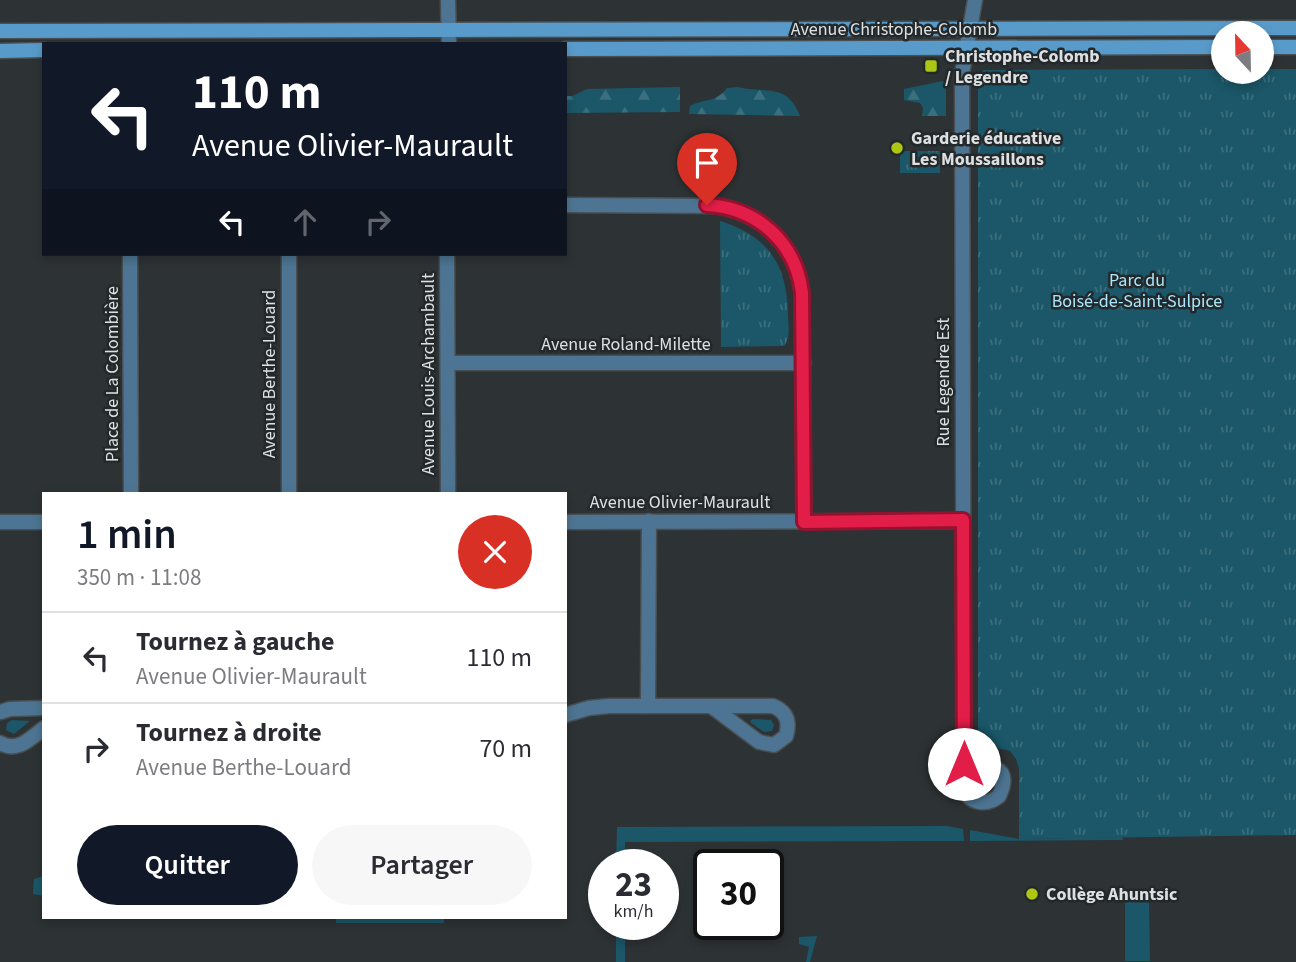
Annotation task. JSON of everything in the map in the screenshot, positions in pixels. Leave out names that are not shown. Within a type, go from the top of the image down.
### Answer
[{"type":"main road","name":"Avenue Christophe-Colomb","points":[[0,31],[449,37],[970,29],[1296,28]]},
{"type":"main road","name":"Avenue Christophe-Colomb","points":[[567,49],[1211,47]]},
{"type":"main road","points":[[1274,47],[1296,47]]},
{"type":"main road","points":[[0,51],[42,50]]},
{"type":"street","points":[[448,0],[449,37]]},
{"type":"street","name":"Rue Legendre Est","points":[[964,764],[962,83],[965,48],[975,0]]},
{"type":"street","points":[[567,205],[719,206],[743,213],[763,223],[786,247],[798,270],[802,293],[804,522]]},
{"type":"street","name":"Place de La Colombière","points":[[130,256],[131,492]]},
{"type":"street","name":"Avenue Berthe-Louard","points":[[289,256],[289,492]]},
{"type":"street","name":"Avenue Louis-Archambault","points":[[447,256],[448,492]]},
{"type":"street","name":"Avenue Roland-Milette","points":[[448,363],[804,363]]},
{"type":"street","name":"Avenue Olivier-Maurault","points":[[567,522],[963,520]]},
{"type":"street","points":[[648,706],[649,521]]},
{"type":"street","points":[[0,522],[42,522]]},
{"type":"street","points":[[567,715],[598,707],[711,706],[777,707],[787,718],[787,732],[778,743],[767,745],[711,706]]},
{"type":"street","points":[[0,712],[42,708]]},
{"type":"street","points":[[0,743],[6,747],[17,747],[42,729]]},
{"type":"green space","name":"Parc du Boisé-de-Saint-Sulpice","points":[[1211,69],[1211,84],[1274,84],[1274,69],[1296,69],[1296,835],[1019,839],[1019,769],[1016,759],[1010,751],[986,745],[978,733],[978,74],[984,70]]},
{"type":"green space","points":[[943,81],[946,86],[946,116],[922,116],[923,108],[920,103],[904,100],[904,89]]},
{"type":"green space","points":[[680,87],[680,112],[567,113],[567,96],[587,89]]},
{"type":"green space","points":[[738,87],[782,94],[795,105],[800,116],[689,114],[690,106],[714,98],[727,88]]},
{"type":"green space","points":[[900,151],[940,151],[940,173],[900,173]]},
{"type":"green space","points":[[720,221],[751,235],[772,254],[779,267],[787,296],[788,335],[784,346],[721,347]]},
{"type":"green space","points":[[753,719],[771,720],[774,725],[772,731],[764,732],[751,723]]},
{"type":"green space","points":[[12,720],[30,721],[14,734],[6,730],[7,723]]},
{"type":"green space","points":[[947,826],[963,829],[964,841],[625,842],[625,849],[616,849],[617,827]]},
{"type":"green space","points":[[970,830],[1019,839],[1122,837],[1123,840],[970,841]]},
{"type":"green space","points":[[42,877],[42,896],[33,894],[34,879]]},
{"type":"green space","points":[[1128,889],[1142,891],[1149,901],[1150,961],[1125,961],[1125,897],[1128,897]]},
{"type":"green space","points":[[336,919],[444,919],[444,923],[336,923]]},
{"type":"green space","points":[[817,936],[810,962],[806,962],[809,947],[799,944],[799,937]]},
{"type":"green space","points":[[616,940],[625,940],[625,962],[616,962]]},
{"type":"place","name":"Christophe-Colomb / Legendre","points":[[931,66]]},
{"type":"place","name":"Garderie éducative Les Moussaillons","points":[[897,148]]},
{"type":"place","name":"Collège Ahuntsic","points":[[1032,894]]},
{"type":"route","points":[[707,205],[736,210],[763,223],[786,247],[798,270],[802,293],[804,377],[804,522],[963,520],[964,764]]}]
